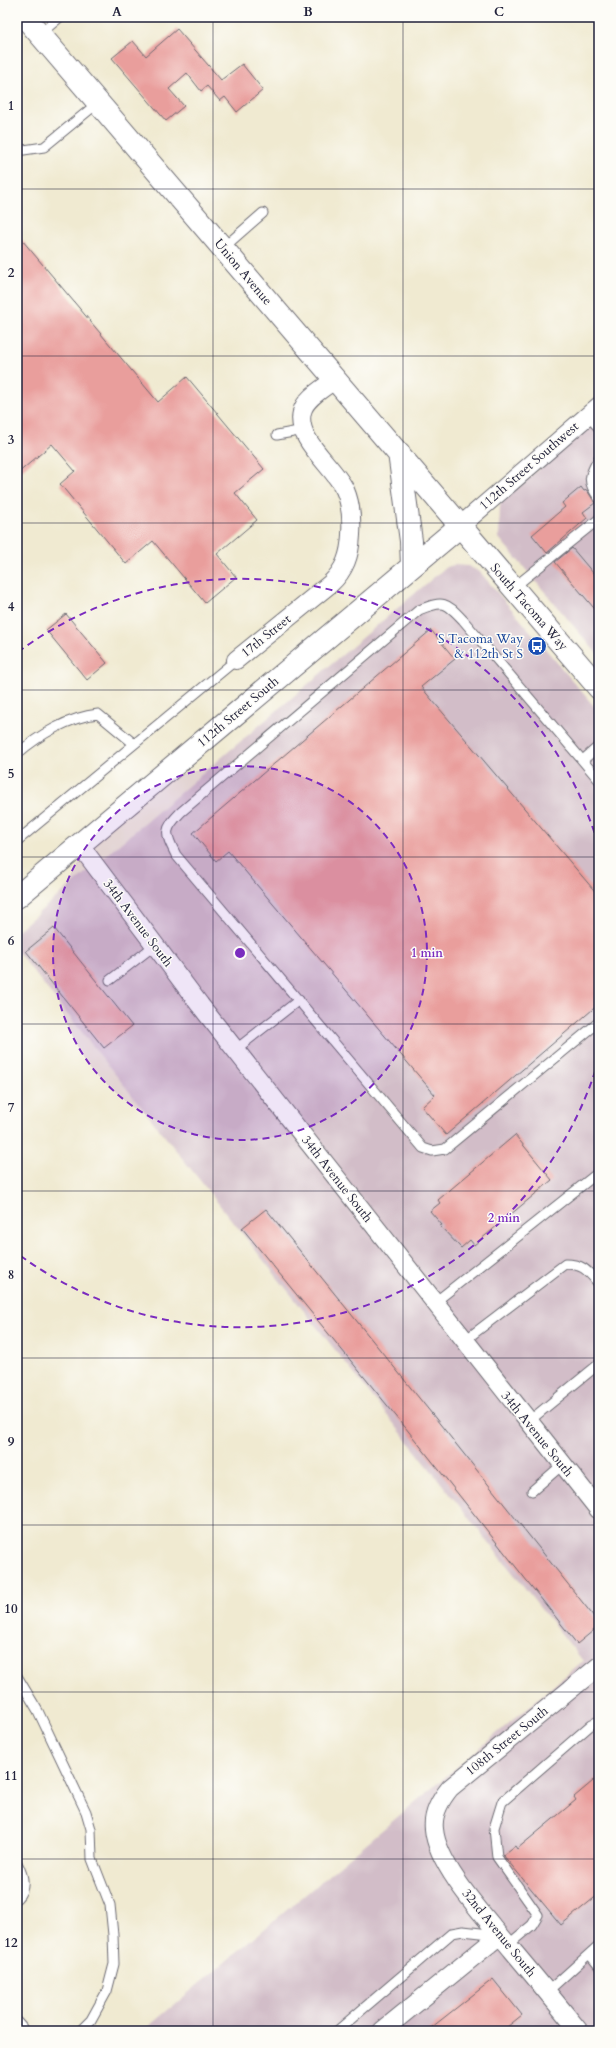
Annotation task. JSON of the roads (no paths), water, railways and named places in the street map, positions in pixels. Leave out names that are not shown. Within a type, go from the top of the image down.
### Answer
[{"type":"street","name":"Union Avenue","points":[[25,17],[99,102],[334,380],[399,453],[459,527]]},
{"type":"street","name":"17th Street","points":[[236,660],[330,584],[344,568],[348,557],[352,524],[347,494],[337,477],[314,449],[304,430],[301,418],[303,408],[307,402],[334,380]]},
{"type":"street","name":"112th Street Southwest","points":[[459,527],[595,416]]},
{"type":"street","points":[[399,453],[412,542],[412,566]]},
{"type":"street","name":"112th Street South","points":[[17,897],[459,527]]},
{"type":"street","name":"South Tacoma Way","points":[[459,527],[599,688]]},
{"type":"street","name":"34th Avenue South","points":[[79,844],[235,1050],[599,1510]]},
{"type":"street","name":"108th Street South","points":[[434,1828],[436,1810],[442,1797],[450,1788],[599,1666]]},
{"type":"street","name":"32nd Avenue South","points":[[434,1828],[439,1847],[451,1871],[504,1940],[578,2031]]},
{"type":"street","points":[[382,2031],[504,1940]]},
{"type":"lane","points":[[40,34],[60,17]]},
{"type":"lane","points":[[17,151],[44,148],[99,102]]},
{"type":"lane","points":[[223,248],[263,213]]},
{"type":"lane","points":[[277,435],[304,430]]},
{"type":"lane","points":[[599,458],[590,475],[590,487],[599,498]]},
{"type":"lane","points":[[513,588],[599,519]]},
{"type":"lane","points":[[599,780],[449,605],[436,604],[419,610],[198,797],[169,824],[167,838],[176,855],[423,1148],[432,1151],[445,1148],[599,1022]]},
{"type":"lane","name":"17th Street","points":[[17,840],[133,743],[236,660]]},
{"type":"lane","points":[[17,754],[32,741],[82,716],[98,714],[133,743]]},
{"type":"lane","points":[[583,760],[599,746]]},
{"type":"lane","points":[[110,980],[155,946]]},
{"type":"lane","points":[[235,1050],[299,1000]]},
{"type":"lane","points":[[434,1303],[599,1172]]},
{"type":"lane","points":[[464,1341],[565,1264],[579,1264],[590,1272],[599,1284]]},
{"type":"lane","points":[[528,1422],[599,1364]]},
{"type":"lane","points":[[532,1491],[562,1465]]},
{"type":"lane","points":[[17,1676],[38,1711],[86,1812],[91,1829],[92,1859],[110,1905],[114,1964],[107,1991],[91,2020],[80,2031]]},
{"type":"lane","points":[[337,2031],[452,1933],[463,1931],[504,1940],[532,1924],[538,1916],[496,1857],[494,1828],[502,1802],[592,1724],[599,1721]]},
{"type":"lane","points":[[17,1863],[22,1872],[23,1884],[17,1898]]},
{"type":"lane","points":[[547,1992],[590,1955],[599,1945]]},
{"type":"lane","points":[[590,1955],[599,1966]]},
{"type":"lane","points":[[17,2022],[25,2031]]},
{"type":"place","name":"S Tacoma Way & 112th St S","points":[[537,646]]}]
